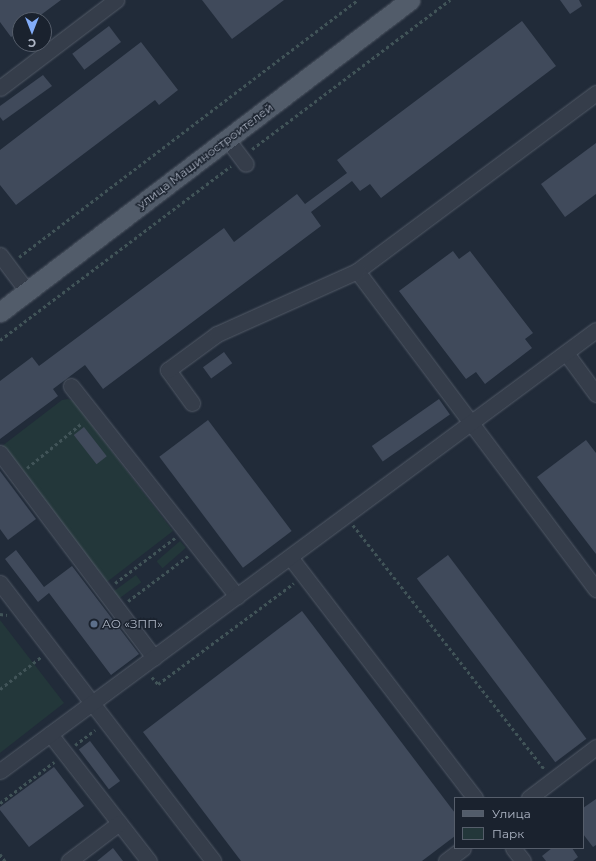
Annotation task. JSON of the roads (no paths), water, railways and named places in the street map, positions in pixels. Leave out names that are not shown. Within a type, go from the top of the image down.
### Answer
[{"type":"main road","name":"улица Машиностроителей","points":[[0,312],[410,0]]},
{"type":"lane","points":[[2,83],[116,0]]},
{"type":"lane","points":[[192,403],[168,370],[217,334],[357,271],[596,93]]},
{"type":"lane","points":[[227,139],[244,160]]},
{"type":"lane","points":[[4,260],[27,291]]},
{"type":"lane","points":[[357,271],[596,589]]},
{"type":"lane","points":[[0,771],[596,330]]},
{"type":"lane","points":[[566,353],[596,394]]},
{"type":"lane","points":[[71,386],[237,596]]},
{"type":"lane","points":[[0,453],[118,609],[149,661]]},
{"type":"lane","points":[[290,557],[474,797]]},
{"type":"lane","points":[[0,584],[213,861]]},
{"type":"lane","points":[[50,734],[149,861]]},
{"type":"lane","points":[[530,797],[596,747]]},
{"type":"lane","points":[[69,861],[119,823]]},
{"type":"lane","points":[[446,861],[462,849]]},
{"type":"lane","points":[[515,849],[523,861]]},
{"type":"place","name":"АО «ЗПП»","points":[[94,624]]}]
